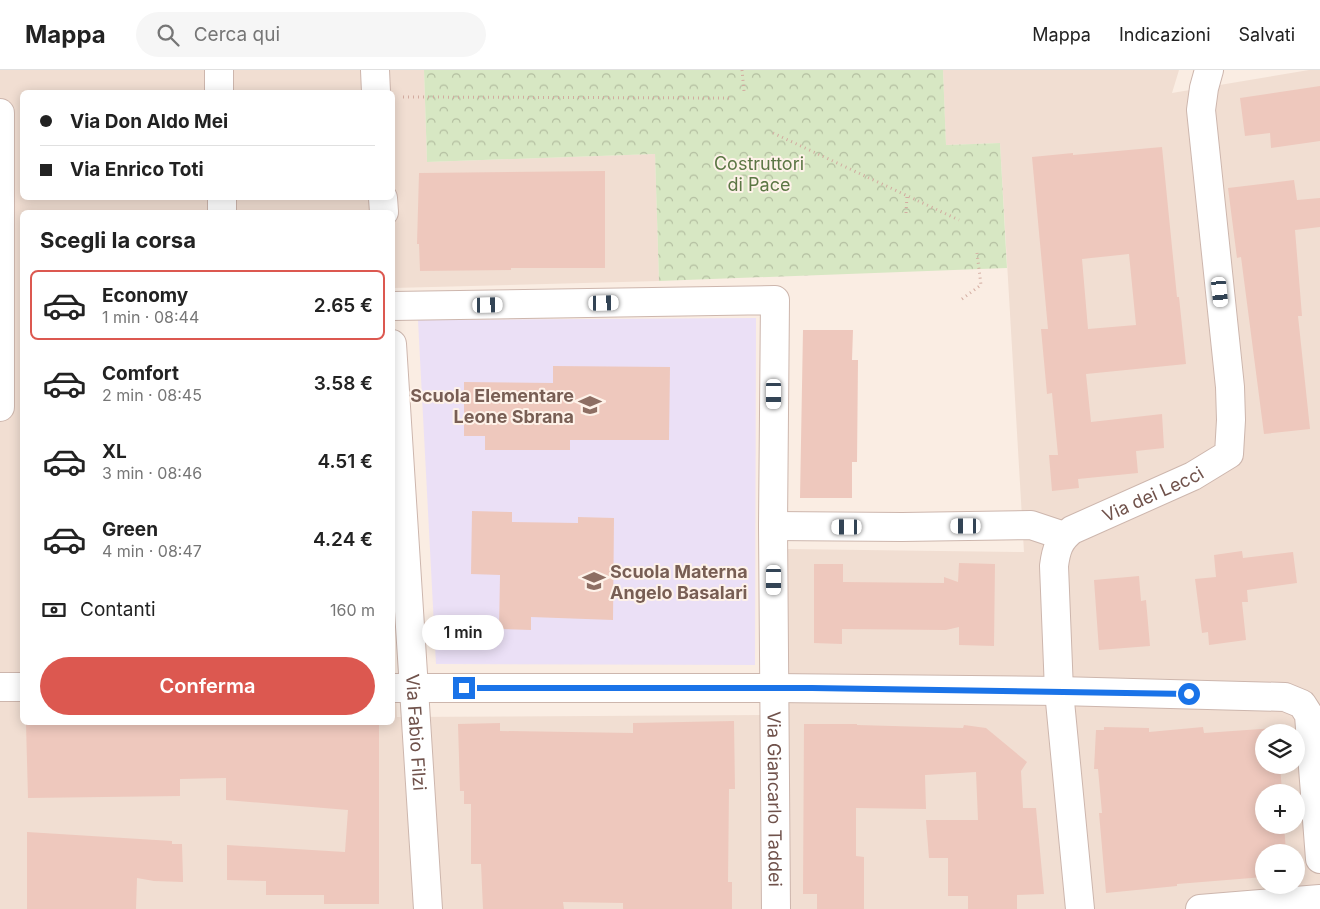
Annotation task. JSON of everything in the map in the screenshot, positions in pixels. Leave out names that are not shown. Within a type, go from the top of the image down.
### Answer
[{"type":"street","points":[[219,70],[219,90]]},
{"type":"street","points":[[375,70],[387,90]]},
{"type":"street","name":"Via dei Lecci","points":[[1064,536],[1072,530],[1193,476],[1229,454],[1230,387],[1202,110],[1204,88],[1209,70]]},
{"type":"street","points":[[0,113],[8,311],[0,407]]},
{"type":"street","name":"Via Giancarlo Taddei","points":[[395,306],[775,300],[774,688],[776,909]]},
{"type":"street","name":"Via Fabio Filzi","points":[[395,430],[404,689],[428,909]]},
{"type":"street","points":[[774,526],[912,527],[1031,525],[1064,536],[1059,544],[1054,566],[1060,691],[1080,909]]},
{"type":"street","points":[[0,687],[20,687]]},
{"type":"street","points":[[404,689],[774,688],[1060,691],[1285,697],[1298,701],[1305,707],[1309,715],[1320,859]]},
{"type":"street","points":[[1200,909],[1320,899]]},
{"type":"path","points":[[742,70],[744,91]]},
{"type":"path","points":[[395,95],[732,98]]},
{"type":"path","points":[[773,133],[959,220]]},
{"type":"path","points":[[906,213],[907,196]]},
{"type":"path","points":[[962,299],[981,285],[977,253]]},
{"type":"shaded area","points":[[0,70],[424,70],[427,162],[655,154],[659,281],[395,288],[395,210],[20,210],[20,725],[395,725],[395,682],[397,717],[787,715],[787,549],[1024,552],[1000,143],[946,145],[943,70],[1179,70],[1172,93],[1309,70],[1320,70],[1320,909],[0,909]]},
{"type":"shaded area","points":[[756,318],[755,665],[436,664],[418,320]]},
{"type":"green space","name":"Costruttori di Pace","points":[[424,70],[943,70],[946,145],[1000,143],[1007,268],[659,281],[655,154],[427,162]]},
{"type":"building","points":[[1320,86],[1320,141],[1271,148],[1270,133],[1245,136],[1240,98]]},
{"type":"building","points":[[1162,147],[1177,297],[1179,297],[1186,364],[1086,374],[1091,422],[1162,414],[1164,448],[1136,451],[1138,473],[1078,479],[1079,488],[1052,491],[1049,455],[1058,455],[1052,393],[1047,394],[1041,329],[1048,329],[1032,157],[1073,153],[1073,155]],"holes":[[[1129,254],[1136,325],[1088,329],[1082,259]]]},
{"type":"building","points":[[605,171],[605,268],[511,268],[511,270],[420,271],[419,244],[417,244],[419,173]]},
{"type":"building","points":[[1294,180],[1297,200],[1320,198],[1320,227],[1295,230],[1302,316],[1298,316],[1310,429],[1264,434],[1241,257],[1237,258],[1228,188]]},
{"type":"building","points":[[803,330],[853,330],[852,360],[858,360],[857,462],[852,462],[852,498],[800,498]]},
{"type":"building","points":[[553,366],[670,367],[669,440],[570,440],[570,450],[485,450],[485,436],[464,436],[464,382],[553,383]]},
{"type":"building","points":[[472,511],[512,512],[512,522],[578,523],[578,517],[614,518],[613,620],[531,617],[531,630],[499,629],[500,575],[471,574]]},
{"type":"building","points":[[1242,551],[1243,558],[1293,552],[1297,583],[1247,590],[1248,602],[1242,602],[1246,640],[1209,645],[1208,632],[1202,633],[1195,579],[1216,577],[1214,555]]},
{"type":"building","points":[[959,563],[995,564],[994,646],[959,645],[959,627],[946,630],[842,629],[842,644],[814,643],[814,564],[843,564],[843,582],[944,583],[944,577],[958,582]]},
{"type":"building","points":[[1139,576],[1141,601],[1146,600],[1150,646],[1099,650],[1094,580]]},
{"type":"building","points":[[734,721],[735,789],[729,789],[728,882],[732,882],[732,909],[623,909],[623,903],[563,902],[564,909],[483,909],[481,864],[471,864],[471,804],[464,804],[464,791],[460,791],[458,724],[500,723],[500,731],[633,733],[633,723]]},
{"type":"building","points":[[804,724],[963,728],[964,725],[986,728],[1027,762],[1021,771],[1023,808],[1036,808],[1044,894],[1017,895],[1017,909],[968,909],[968,896],[948,896],[948,858],[929,858],[926,820],[978,820],[976,772],[925,775],[926,809],[856,808],[856,856],[864,857],[864,909],[817,909],[817,894],[803,894]]},
{"type":"building","points":[[26,725],[379,725],[379,904],[324,904],[324,895],[266,895],[266,881],[227,880],[227,845],[345,852],[348,810],[226,800],[226,778],[180,779],[180,796],[28,798]]},
{"type":"building","points":[[1104,727],[1149,728],[1149,732],[1203,727],[1204,733],[1255,730],[1255,774],[1281,774],[1281,784],[1255,784],[1255,834],[1285,834],[1285,844],[1255,844],[1255,878],[1177,884],[1177,886],[1106,893],[1099,813],[1102,813],[1098,769],[1094,769],[1096,730],[1104,730]]},
{"type":"building","points":[[27,832],[172,841],[172,844],[182,844],[183,882],[154,881],[137,878],[136,909],[27,909]]},
{"type":"place","name":"Scuola Elementare Leone Sbrana","points":[[590,405]]},
{"type":"place","name":"Scuola Materna Angelo Basalari","points":[[594,581]]},
{"type":"route","points":[[464,688],[812,688],[1189,694]]}]
